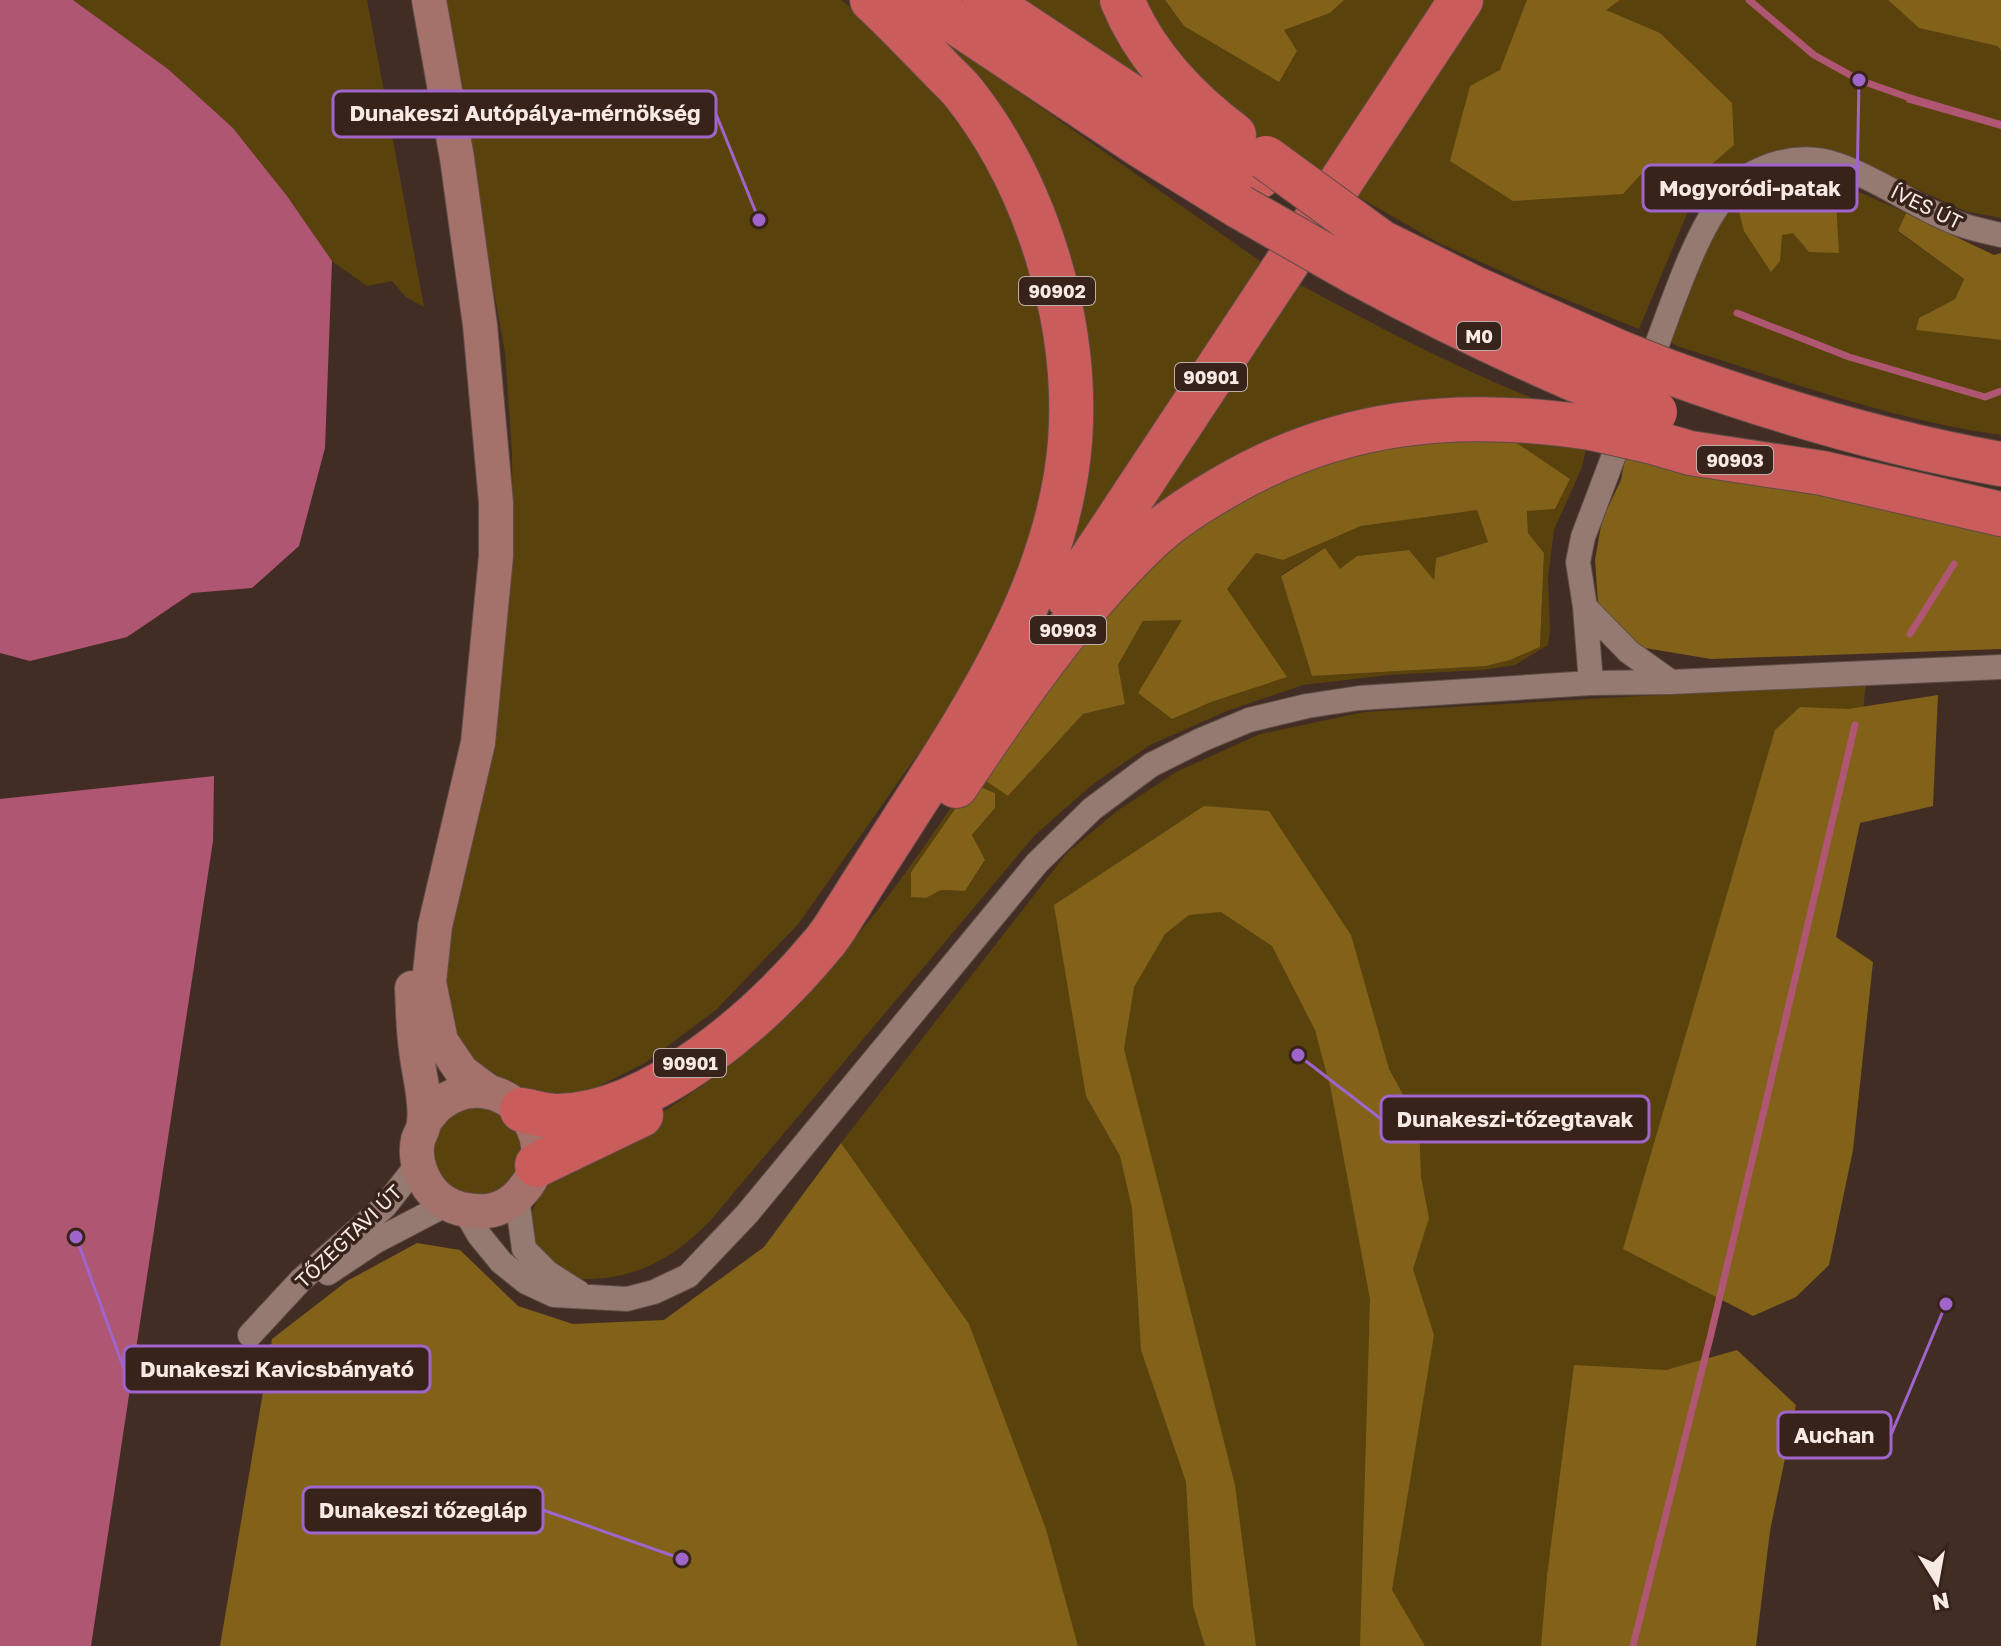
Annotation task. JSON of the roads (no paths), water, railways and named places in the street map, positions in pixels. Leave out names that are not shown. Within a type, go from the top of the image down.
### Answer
[{"type":"highway","name":"90902","points":[[872,0],[962,91],[1025,195],[1046,251],[1062,311],[1069,383],[1070,442],[1049,548],[1021,621],[946,778]]},
{"type":"highway","points":[[922,0],[1140,145],[1255,180]]},
{"type":"highway","points":[[985,0],[1255,180]]},
{"type":"highway","points":[[1122,0],[1156,62],[1207,115],[1255,180]]},
{"type":"highway","name":"90901","points":[[505,1101],[556,1116],[605,1109],[661,1084],[749,1022],[824,943],[946,778],[1461,0]]},
{"type":"highway","name":"M0","points":[[1255,180],[1368,257],[1476,289],[1606,391],[1822,473],[2001,514]]},
{"type":"highway","name":"90903","points":[[946,778],[1100,591],[1149,540],[1198,502],[1253,470],[1316,443],[1399,423],[1504,419],[1606,391],[1657,409]]},
{"type":"highway","name":"M0","points":[[1657,409],[1727,394],[1917,448],[2001,464]]},
{"type":"highway","name":"90901","points":[[527,1181],[683,1092],[753,1038],[855,936],[946,778]]},
{"type":"main road","points":[[429,0],[457,158],[474,280],[493,455],[496,556],[478,743],[435,926],[429,982],[441,1041],[462,1072],[505,1101],[533,1126],[538,1145],[527,1181],[501,1208],[483,1212],[456,1207],[434,1194],[418,1164],[417,1143],[424,1122],[441,1103],[463,1092],[505,1101]]},
{"type":"main road","points":[[424,1122],[415,1047],[412,981],[416,923],[457,735],[488,636]]},
{"type":"street","name":"ÍVES ÚT","points":[[1591,683],[1578,562],[1583,537],[1695,250],[1712,214],[1728,193],[1764,166],[1816,159],[1837,164],[1884,185],[1959,224],[2001,235]]},
{"type":"street","points":[[1585,607],[1629,652],[1671,682]]},
{"type":"street","points":[[456,1207],[501,1262],[526,1282],[554,1295],[627,1299],[654,1292],[688,1276],[747,1214],[1037,863],[1092,809],[1151,765],[1249,720],[1359,698],[1591,683],[2001,667]]},
{"type":"street","name":"TŐZEGTAVI ÚT","points":[[250,1335],[301,1280],[385,1206],[418,1164]]},
{"type":"street","points":[[527,1181],[524,1249],[548,1273],[587,1297]]},
{"type":"street","name":"TŐZEGTAVI ÚT","points":[[276,1308],[376,1241],[456,1207]]},
{"type":"waterway","points":[[1749,0],[1814,55],[1859,80],[1913,99]]},
{"type":"waterway","points":[[1737,313],[1849,357],[1985,397],[2001,391]]},
{"type":"waterway","points":[[1910,634],[1954,564]]},
{"type":"waterway","points":[[1633,1646],[1711,1334],[1855,725]]},
{"type":"place","name":"Mogyoródi-patak","points":[[1859,80]]},
{"type":"place","name":"Dunakeszi Autópálya-mérnökség","points":[[759,220]]},
{"type":"place","name":"Dunakeszi-tőzegtavak","points":[[1298,1055]]},
{"type":"place","name":"Dunakeszi Kavicsbányató","points":[[76,1237]]},
{"type":"place","name":"Auchan","points":[[1946,1304]]},
{"type":"place","name":"Dunakeszi tőzegláp","points":[[682,1559]]}]
